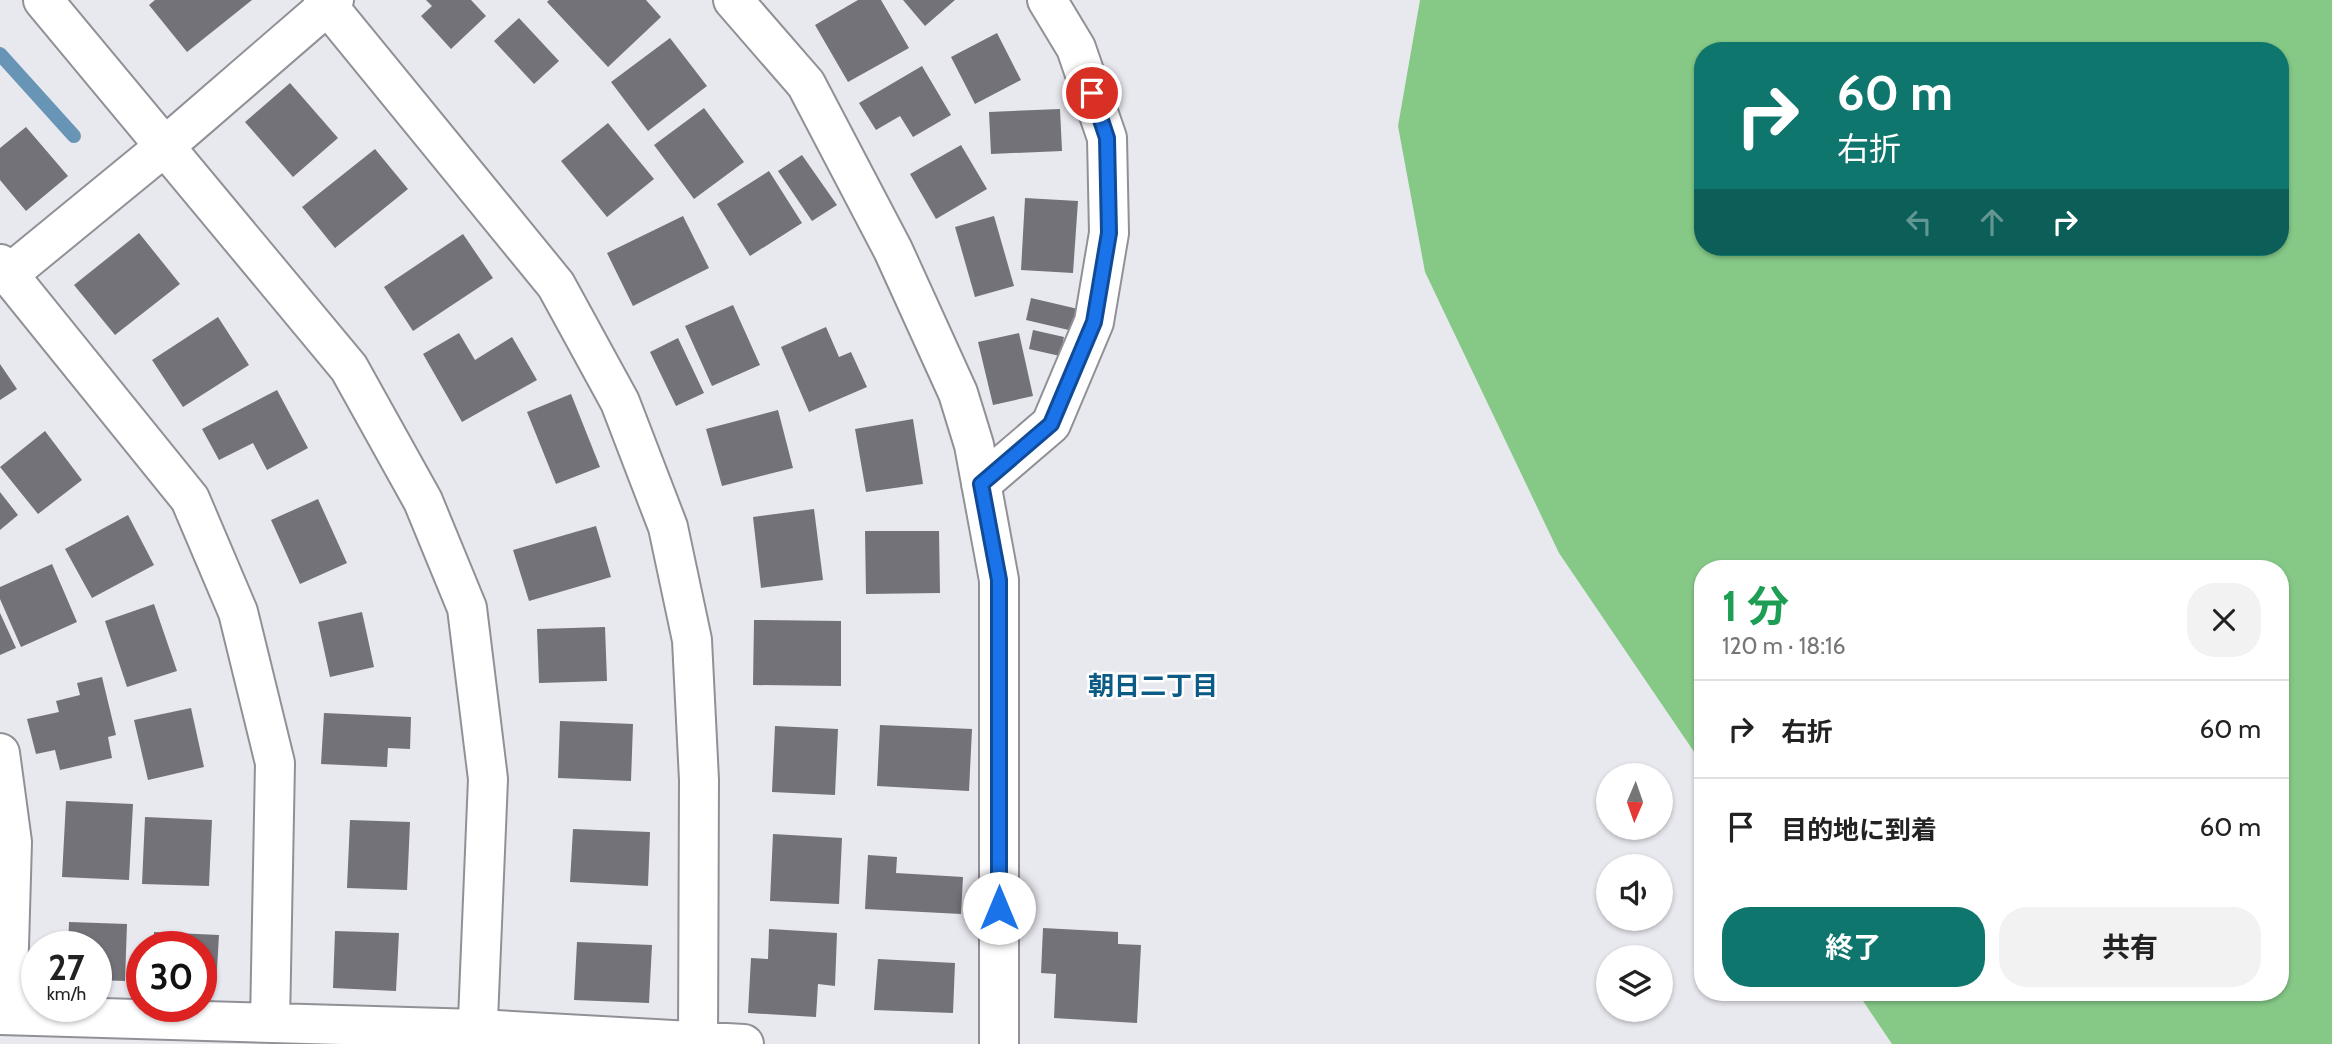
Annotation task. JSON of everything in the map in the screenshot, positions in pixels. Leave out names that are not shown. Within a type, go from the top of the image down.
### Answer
[{"type":"street","points":[[43,0],[349,368],[423,501],[467,608],[488,779],[477,1037]]},
{"type":"street","points":[[733,0],[806,84],[893,250],[958,393],[974,445],[999,580],[999,1044]]},
{"type":"street","points":[[981,484],[1051,424],[1094,322],[1109,233],[1107,138],[1076,48],[1047,0]]},
{"type":"street","points":[[270,1023],[275,763],[238,612],[190,499],[5,269],[164,147],[328,2],[556,285],[620,402],[668,527],[692,640],[699,780],[674,1042]]},
{"type":"street","points":[[0,752],[12,842],[3,1015],[270,1023],[477,1037],[744,1044]]},
{"type":"green space","points":[[1420,0],[2332,0],[2332,1044],[1892,1044],[1863,1001],[2289,1001],[2289,560],[1694,560],[1694,752],[1559,553],[1425,272],[1398,126]]},
{"type":"building","points":[[155,0],[252,0],[187,52],[149,5]]},
{"type":"building","points":[[426,0],[471,0],[486,16],[451,49],[421,16],[432,6]]},
{"type":"building","points":[[646,0],[661,17],[608,67],[547,2]]},
{"type":"building","points":[[858,0],[881,0],[909,48],[848,82],[815,25]]},
{"type":"building","points":[[903,0],[955,0],[925,26]]},
{"type":"building","points":[[519,18],[559,61],[534,84],[494,41]]},
{"type":"building","points":[[997,33],[1021,80],[975,104],[951,57]]},
{"type":"building","points":[[670,38],[707,86],[648,131],[611,82]]},
{"type":"building","points":[[922,66],[951,115],[913,137],[900,116],[876,130],[859,103]]},
{"type":"building","points":[[290,83],[338,138],[293,177],[245,122]]},
{"type":"building","points":[[704,108],[744,162],[694,199],[654,145]]},
{"type":"building","points":[[1060,109],[1062,151],[991,154],[989,112]]},
{"type":"building","points":[[608,123],[654,179],[607,217],[561,161]]},
{"type":"building","points":[[26,127],[68,176],[26,211],[0,180],[0,148]]},
{"type":"building","points":[[961,145],[987,189],[936,219],[910,174]]},
{"type":"building","points":[[375,149],[408,189],[335,248],[302,207]]},
{"type":"building","points":[[802,155],[837,205],[812,221],[778,171]]},
{"type":"building","points":[[769,171],[802,223],[750,256],[717,204]]},
{"type":"building","points":[[1025,198],[1078,201],[1073,273],[1021,270]]},
{"type":"building","points":[[683,216],[709,268],[633,306],[607,253]]},
{"type":"building","points":[[994,216],[1014,286],[975,297],[955,227]]},
{"type":"building","points":[[139,233],[180,284],[115,335],[74,285]]},
{"type":"building","points":[[463,234],[493,278],[413,331],[384,287]]},
{"type":"building","points":[[1031,298],[1078,309],[1073,331],[1026,320]]},
{"type":"building","points":[[733,305],[760,365],[712,386],[685,326]]},
{"type":"building","points":[[218,317],[249,365],[183,407],[152,360]]},
{"type":"building","points":[[826,327],[839,357],[851,352],[867,387],[809,412],[781,347]]},
{"type":"building","points":[[1033,330],[1064,337],[1060,356],[1029,349]]},
{"type":"building","points":[[459,333],[475,360],[512,337],[537,380],[462,422],[423,354]]},
{"type":"building","points":[[1019,333],[1033,396],[993,405],[978,342]]},
{"type":"building","points":[[678,338],[704,393],[676,406],[650,352]]},
{"type":"building","points":[[0,364],[17,389],[0,400]]},
{"type":"building","points":[[277,390],[308,448],[267,470],[253,443],[219,460],[202,429]]},
{"type":"building","points":[[571,394],[600,467],[556,484],[527,412]]},
{"type":"building","points":[[778,410],[793,468],[722,486],[706,429]]},
{"type":"building","points":[[913,419],[923,484],[866,492],[855,429]]},
{"type":"building","points":[[45,431],[82,480],[38,514],[0,467]]},
{"type":"building","points":[[0,492],[18,515],[0,530]]},
{"type":"building","points":[[318,499],[347,563],[300,584],[271,520]]},
{"type":"building","points":[[814,509],[823,580],[761,588],[753,517]]},
{"type":"building","points":[[128,515],[154,565],[92,598],[65,549]]},
{"type":"building","points":[[596,526],[611,577],[529,601],[513,550]]},
{"type":"building","points":[[865,531],[939,531],[940,593],[866,594]]},
{"type":"building","points":[[52,564],[77,622],[21,647],[0,599],[0,587]]},
{"type":"building","points":[[154,604],[177,671],[127,687],[105,621]]},
{"type":"building","points":[[362,612],[374,667],[330,677],[318,622]]},
{"type":"building","points":[[0,613],[16,648],[0,655]]},
{"type":"building","points":[[754,620],[841,621],[841,686],[753,685]]},
{"type":"building","points":[[605,627],[607,681],[539,683],[537,629]]},
{"type":"building","points":[[102,677],[116,735],[108,737],[112,758],[60,770],[55,750],[36,754],[27,719],[59,712],[56,701],[80,695],[77,683]]},
{"type":"building","points":[[191,708],[204,767],[148,780],[134,720]]},
{"type":"building","points":[[324,713],[411,717],[410,749],[388,748],[387,767],[321,764]]},
{"type":"building","points":[[560,721],[633,724],[631,781],[558,778]]},
{"type":"building","points":[[880,725],[972,729],[969,791],[877,786]]},
{"type":"building","points":[[775,726],[838,729],[835,795],[772,792]]},
{"type":"building","points":[[66,801],[133,804],[129,880],[62,877]]},
{"type":"building","points":[[145,817],[212,820],[209,886],[142,884]]},
{"type":"building","points":[[350,820],[410,822],[407,890],[347,888]]},
{"type":"building","points":[[573,829],[650,832],[648,886],[570,882]]},
{"type":"building","points":[[773,834],[842,838],[839,904],[770,901]]},
{"type":"building","points":[[868,855],[897,857],[896,873],[963,877],[961,914],[865,909]]},
{"type":"building","points":[[69,922],[127,924],[125,981],[112,981],[112,931],[69,931]]},
{"type":"building","points":[[1043,928],[1118,932],[1118,944],[1141,945],[1137,1023],[1054,1018],[1056,974],[1041,973]]},
{"type":"building","points":[[769,929],[837,933],[835,986],[818,984],[816,1017],[748,1013],[751,958],[768,959]]},
{"type":"building","points":[[335,931],[399,933],[396,991],[333,988]]},
{"type":"building","points":[[217,935],[219,935],[217,969]]},
{"type":"building","points":[[577,942],[652,945],[649,1003],[574,1000]]},
{"type":"building","points":[[878,959],[955,963],[953,1013],[874,1010]]},
{"type":"waterway","points":[[0,54],[74,136]]},
{"type":"district","name":"朝日二丁目","points":[[1153,686]]},
{"type":"route","points":[[999,908],[999,580],[981,484],[1051,424],[1094,322],[1109,233],[1107,138],[1092,93]]}]
